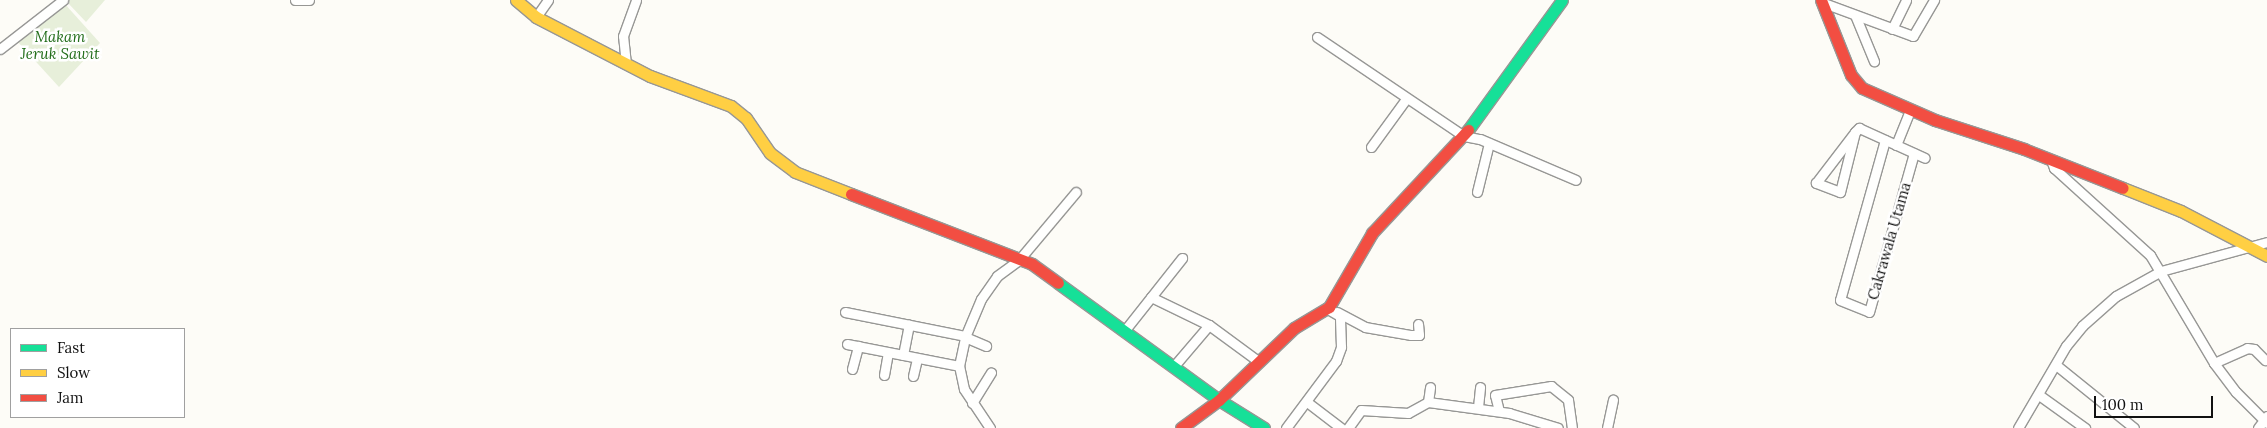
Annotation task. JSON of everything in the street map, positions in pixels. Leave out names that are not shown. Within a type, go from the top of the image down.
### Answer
[{"type":"street","points":[[0,49],[63,0]]},
{"type":"street","points":[[295,0],[309,0]]},
{"type":"street","points":[[516,0],[536,16],[626,64],[731,106],[746,118],[770,153],[795,172],[1007,254],[1018,261],[1045,272],[1218,400],[1264,428]]},
{"type":"street","points":[[536,16],[548,0]]},
{"type":"street","points":[[626,64],[623,36],[636,0]]},
{"type":"street","points":[[1181,428],[1218,400],[1294,328],[1328,308],[1358,253],[1372,234],[1464,136],[1562,0]]},
{"type":"street","points":[[1892,29],[1906,0]]},
{"type":"street","points":[[1821,1],[1913,36],[1934,0]]},
{"type":"street","points":[[1821,1],[1856,83],[1910,110],[2051,160],[2181,211],[2247,248],[2267,256]]},
{"type":"street","points":[[1855,15],[1874,61]]},
{"type":"street","points":[[1317,37],[1406,99],[1464,136],[1489,143],[1576,180]]},
{"type":"street","points":[[1371,147],[1406,99]]},
{"type":"street","points":[[1896,145],[1910,110]]},
{"type":"street","points":[[1855,132],[1840,192],[1816,183],[1855,132],[1859,128],[1925,158]]},
{"type":"street","name":"Cakrawala Utama","points":[[1885,140],[1840,300],[1869,312],[1914,153]]},
{"type":"street","points":[[1478,192],[1489,143]]},
{"type":"street","points":[[2051,160],[2054,168],[2143,246],[2161,271],[2214,363],[2264,422]]},
{"type":"street","points":[[990,428],[964,389],[959,366],[965,336],[988,287],[997,276],[1018,261],[1076,192]]},
{"type":"street","points":[[2023,426],[2071,340],[2101,308],[2161,271],[2267,242]]},
{"type":"street","points":[[1125,330],[1182,258]]},
{"type":"street","points":[[1151,297],[1210,325],[1258,361]]},
{"type":"street","points":[[1328,308],[1365,328],[1416,336],[1419,335],[1418,324]]},
{"type":"street","points":[[1286,428],[1336,361],[1341,348],[1340,316],[1328,308]]},
{"type":"street","points":[[845,312],[965,336],[986,346]]},
{"type":"street","points":[[903,355],[909,325]]},
{"type":"street","points":[[1174,366],[1210,325]]},
{"type":"street","points":[[847,344],[959,366]]},
{"type":"street","points":[[852,369],[858,346]]},
{"type":"street","points":[[2214,363],[2247,348],[2254,349],[2264,360]]},
{"type":"street","points":[[884,375],[888,352]]},
{"type":"street","points":[[913,376],[917,358]]},
{"type":"street","points":[[2056,365],[2134,428]]},
{"type":"street","points":[[972,403],[992,372]]},
{"type":"street","points":[[1499,411],[1496,395],[1551,386],[1568,400],[1572,428]]},
{"type":"street","points":[[1428,402],[1430,387]]},
{"type":"street","points":[[1478,407],[1480,387]]},
{"type":"street","points":[[2039,395],[2085,428]]},
{"type":"street","points":[[1607,428],[1613,400]]},
{"type":"street","points":[[1307,402],[1341,428]]},
{"type":"street","points":[[1348,428],[1361,410],[1408,413],[1428,402],[1499,411],[1558,428]]},
{"type":"green space","points":[[69,0],[105,0],[86,22],[67,2]]},
{"type":"green space","name":"Makam Jeruk Sawit","points":[[64,3],[100,43],[59,87],[17,41]]},
{"type":"traffic: fast","points":[[1468,130],[1562,0]]},
{"type":"traffic: fast","points":[[1058,283],[1219,400],[1264,428]]},
{"type":"traffic: slow","points":[[516,0],[536,17],[650,76],[731,106],[746,118],[770,153],[795,172],[851,194]]},
{"type":"traffic: slow","points":[[2123,188],[2181,211],[2267,256]]},
{"type":"traffic: jam","points":[[1821,0],[1851,75],[1862,88],[1935,120],[2024,149],[2123,188]]},
{"type":"traffic: jam","points":[[1181,428],[1219,400],[1294,328],[1329,307],[1372,233],[1468,130]]},
{"type":"traffic: jam","points":[[851,194],[1032,264],[1058,283]]}]
